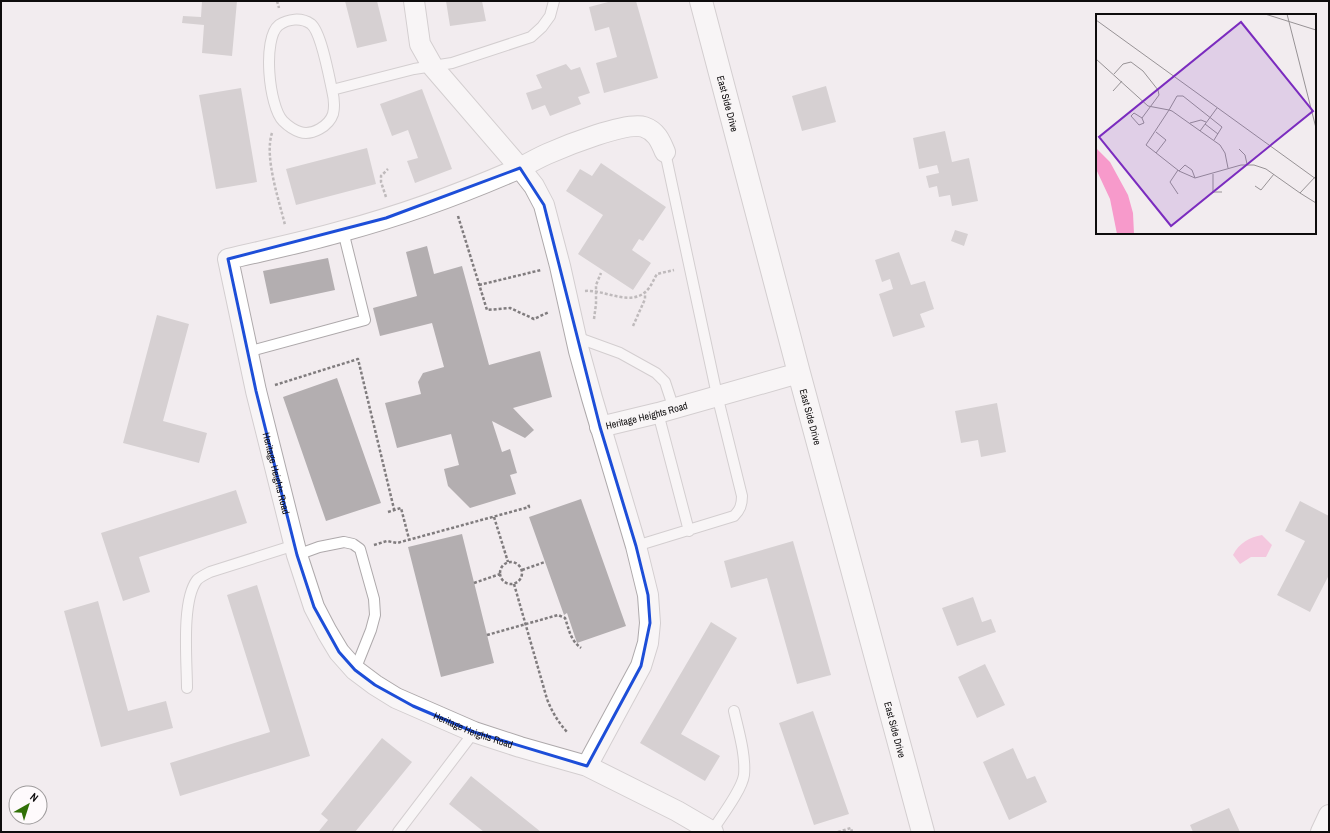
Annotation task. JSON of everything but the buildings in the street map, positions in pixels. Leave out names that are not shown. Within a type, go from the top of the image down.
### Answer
[{"type":"main road","name":"East Side Drive","points":[[701,1],[799,373],[923,832]]},
{"type":"street","points":[[414,1],[420,44],[433,67],[520,168],[534,186],[544,205],[576,337],[600,427]]},
{"type":"street","points":[[343,231],[451,196],[520,168],[562,147],[628,127],[642,126],[654,132],[660,140],[665,152]]},
{"type":"street","name":"Heritage Heights Road","points":[[343,231],[228,259],[256,391],[296,550],[314,608],[335,646],[355,670],[375,685],[396,698],[474,732],[520,748],[587,766],[641,666],[648,643],[650,623],[648,595],[636,546],[600,427],[666,411],[717,395],[799,373]]},
{"type":"street","points":[[587,766],[677,811],[713,831]]},
{"type":"street","points":[[1321,832],[1329,815]]},
{"type":"lane","points":[[332,90],[414,69],[452,63],[531,37],[542,28],[550,16],[554,1]]},
{"type":"lane","points":[[291,20],[299,20],[311,24],[318,34],[332,90],[334,104],[332,115],[322,128],[312,132],[302,133],[290,128],[281,119],[274,102],[269,69],[269,46],[273,33],[277,27],[282,23],[291,20]]},
{"type":"lane","points":[[636,546],[734,516],[739,512],[742,504],[742,496],[717,395],[665,152]]},
{"type":"lane","points":[[247,352],[365,320],[343,231]]},
{"type":"lane","points":[[576,337],[620,353],[656,373],[665,382],[666,411],[688,531]]},
{"type":"lane","points":[[187,688],[186,625],[188,605],[192,589],[198,579],[210,572],[296,550],[319,548],[344,542],[353,544],[360,549],[374,599],[375,615],[371,630],[355,670]]},
{"type":"lane","points":[[713,831],[738,791],[744,775],[743,754],[734,711]]},
{"type":"lane","points":[[398,832],[474,732]]},
{"type":"path","points":[[281,119],[271,134],[269,147],[273,176],[286,230]]},
{"type":"path","points":[[388,169],[381,176],[381,182],[388,202]]},
{"type":"path","points":[[451,196],[487,310],[510,308],[534,319],[551,311]]},
{"type":"path","points":[[479,286],[560,266]]},
{"type":"path","points":[[594,322],[596,285],[601,273]]},
{"type":"path","points":[[581,291],[596,291],[619,297],[637,296],[645,293],[657,274]]},
{"type":"path","points":[[633,326],[645,299],[645,293]]},
{"type":"path","points":[[256,391],[358,359],[394,509]]},
{"type":"path","points":[[387,541],[397,543],[494,517],[529,507],[528,502]]},
{"type":"path","points":[[388,512],[401,508],[410,540]]},
{"type":"path","points":[[494,517],[508,562]]},
{"type":"path","points":[[508,562],[517,564],[522,570],[520,580],[514,584],[506,583],[501,578],[500,574],[502,567],[508,562]]},
{"type":"path","points":[[522,570],[545,562]]},
{"type":"path","points":[[474,583],[500,574]]},
{"type":"path","points":[[514,584],[547,698],[553,713],[568,733]]},
{"type":"path","points":[[487,635],[558,615],[565,618],[572,639],[580,648]]},
{"type":"path","points":[[838,832],[851,828],[852,832]]},
{"type":"highlighted area","points":[[520,168],[544,205],[600,427],[636,546],[648,595],[650,623],[641,666],[587,766],[474,732],[413,706],[375,685],[355,670],[339,652],[314,607],[297,555],[256,391],[228,259],[386,218]]},
{"type":"shaded area","points":[[1262,535],[1272,545],[1266,557],[1251,557],[1240,564],[1233,555],[1238,547],[1253,537]]}]
